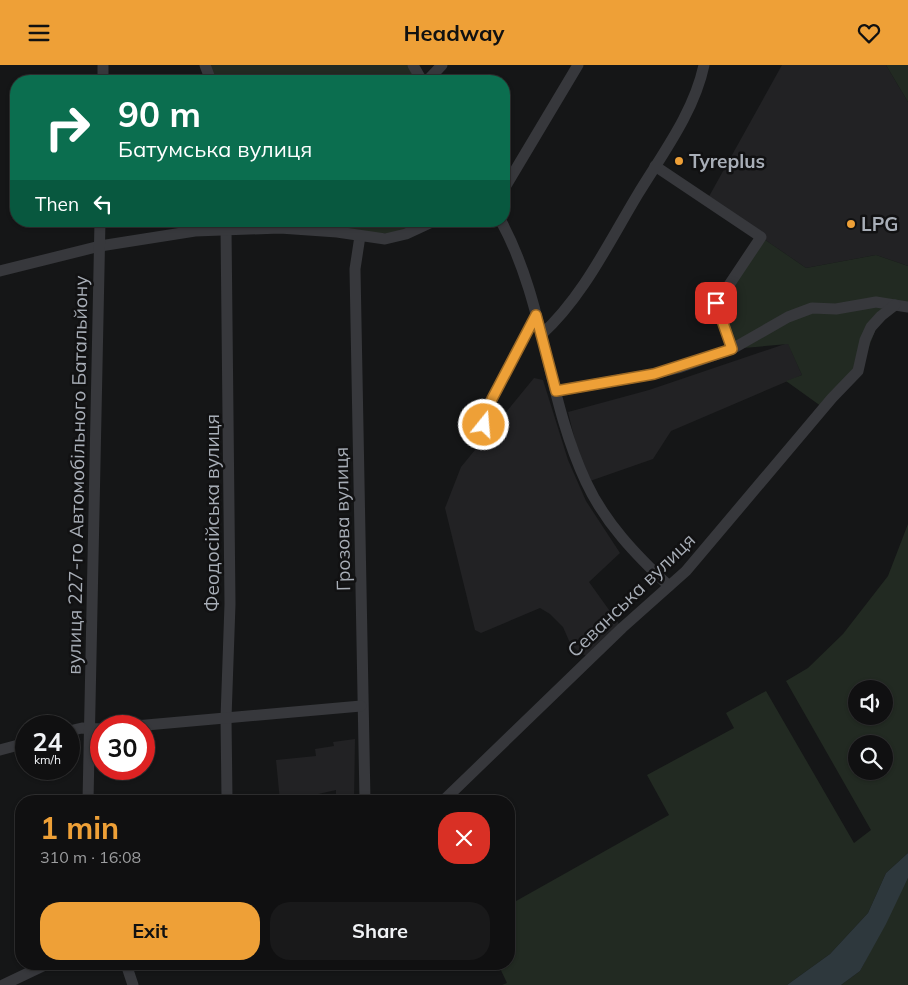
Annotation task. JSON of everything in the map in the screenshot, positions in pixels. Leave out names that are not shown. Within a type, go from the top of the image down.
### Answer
[{"type":"street","points":[[433,75],[442,65]]},
{"type":"street","points":[[510,179],[578,65]]},
{"type":"street","points":[[541,335],[568,309],[655,166],[689,108],[704,65]]},
{"type":"street","points":[[655,166],[761,237],[716,303],[732,349]]},
{"type":"street","name":"вулиця 227-го Автомобільного Батальйону","points":[[88,795],[100,227]]},
{"type":"street","points":[[0,271],[100,246],[195,231],[226,228],[337,227],[360,236],[385,239],[406,234],[421,227]]},
{"type":"street","points":[[504,227],[529,287],[567,435],[586,482],[623,541],[669,586]]},
{"type":"street","name":"Феодосійська вулиця","points":[[226,228],[230,604],[226,719],[227,795]]},
{"type":"street","name":"Грозова вулиця","points":[[360,236],[355,269],[365,795]]},
{"type":"street","points":[[556,391],[654,374],[732,349],[788,317],[812,309],[836,309],[876,302],[908,307]]},
{"type":"street","name":"Севанська вулиця","points":[[449,795],[693,563],[832,398],[858,371],[865,340],[871,327],[895,305]]},
{"type":"street","points":[[484,425],[492,399],[536,315]]},
{"type":"street","points":[[155,724],[362,706]]},
{"type":"street","points":[[80,730],[88,729]]},
{"type":"street","points":[[0,750],[15,746]]},
{"type":"street","points":[[3,985],[34,970]]},
{"type":"street","points":[[128,970],[133,985]]},
{"type":"shaded area","points":[[205,65],[413,65],[419,75],[209,75]]},
{"type":"shaded area","points":[[782,65],[886,65],[908,102],[908,266],[876,255],[806,268],[707,200]]},
{"type":"shaded area","points":[[886,65],[908,65],[908,102]]},
{"type":"shaded area","points":[[337,227],[421,227],[406,234],[337,232]]},
{"type":"shaded area","points":[[761,237],[806,268],[876,255],[908,266],[908,307],[881,316],[862,364],[825,409],[786,381],[802,375],[788,344],[732,349],[717,303]]},
{"type":"shaded area","points":[[788,343],[802,375],[671,431],[653,459],[590,481],[579,457],[568,412],[649,390]]},
{"type":"shaded area","points":[[534,378],[543,380],[568,460],[586,501],[620,553],[589,582],[622,628],[591,658],[580,653],[570,643],[563,627],[550,614],[540,608],[481,633],[475,630],[445,508],[461,467]]},
{"type":"shaded area","points":[[908,524],[908,853],[886,873],[868,913],[830,954],[787,985],[502,985],[507,983],[501,970],[515,970],[515,902],[669,815],[647,775],[734,728],[726,713],[766,691],[854,843],[871,830],[786,681],[808,668],[843,634],[888,576]]},
{"type":"shaded area","points":[[355,739],[354,795],[336,795],[336,790],[314,795],[279,795],[276,760],[316,756],[315,749],[334,746],[333,742]]},
{"type":"shaded area","points":[[908,853],[908,878],[886,924],[860,971],[841,985],[787,985],[830,954],[868,913],[886,873]]},
{"type":"shaded area","points":[[908,878],[908,985],[841,985],[860,971]]},
{"type":"place","name":"Tyreplus","points":[[679,161]]},
{"type":"place","name":"LPG","points":[[851,224]]},
{"type":"route","points":[[484,425],[492,399],[536,315],[556,391],[654,374],[732,349],[716,303]]}]
